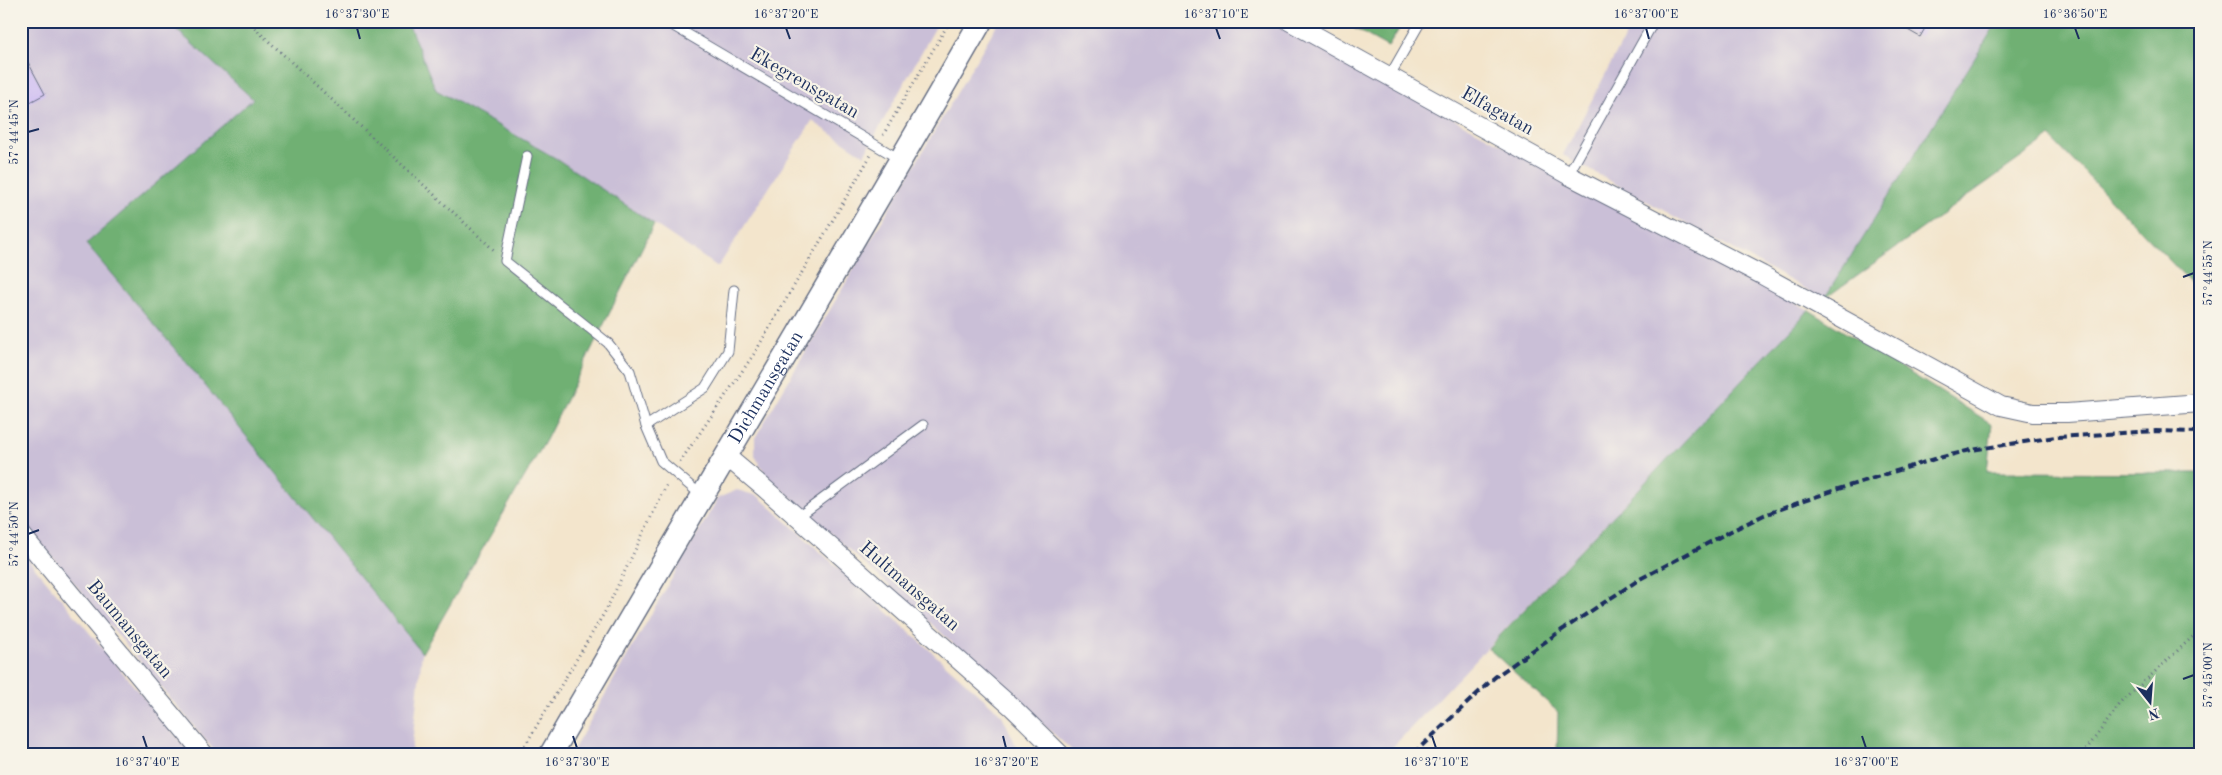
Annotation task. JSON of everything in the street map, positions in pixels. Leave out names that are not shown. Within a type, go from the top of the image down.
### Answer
[{"type":"street","name":"Dichmansgatan","points":[[551,754],[701,495],[901,160],[981,21]]},
{"type":"street","name":"Elfagatan","points":[[1289,21],[1568,175],[1771,280],[2001,406],[2033,413],[2058,413],[2201,403]]},
{"type":"street","name":"Hultmansgatan","points":[[726,456],[1013,708],[1060,754]]},
{"type":"street","name":"Baumansgatan","points":[[21,534],[204,754]]},
{"type":"lane","name":"Ekegrensgatan","points":[[664,21],[901,160]]},
{"type":"lane","points":[[1389,77],[1421,21]]},
{"type":"lane","points":[[1568,175],[1654,21]]},
{"type":"lane","points":[[527,156],[504,260],[608,343],[630,371],[646,426],[661,461],[701,495]]},
{"type":"lane","points":[[646,426],[705,388],[728,351],[734,290]]},
{"type":"lane","points":[[798,518],[923,425]]},
{"type":"path","points":[[247,21],[504,260]]},
{"type":"path","points":[[520,754],[606,610],[673,472],[754,354],[950,21]]},
{"type":"path","points":[[2083,754],[2120,704],[2201,628]]},
{"type":"shaded area","points":[[21,21],[167,21],[254,99],[86,244],[191,368],[422,653],[411,754],[217,754],[21,519]]},
{"type":"shaded area","points":[[407,21],[939,21],[864,155],[812,121],[718,267],[557,159],[436,90]]},
{"type":"shaded area","points":[[999,21],[1272,21],[1809,310],[1386,754],[1076,754],[766,475],[755,456],[755,438]]},
{"type":"shaded area","points":[[1624,21],[1998,21],[1824,299],[1563,155],[1629,29]]},
{"type":"shaded area","points":[[737,490],[758,496],[1002,715],[1020,754],[571,754],[718,498]]},
{"type":"shaded area","points":[[21,551],[191,754],[21,754]]},
{"type":"green space","points":[[167,21],[407,21],[436,90],[557,159],[654,224],[546,440],[422,653],[191,368],[86,244],[253,99]]},
{"type":"green space","points":[[1341,21],[1404,21],[1388,47]]},
{"type":"green space","points":[[1998,21],[2201,21],[2201,293],[2050,137],[1824,299]]},
{"type":"green space","points":[[1809,310],[1992,424],[1987,472],[2201,473],[2201,754],[1557,754],[1558,712],[1488,648]]},
{"type":"building","points":[[1892,21],[1929,21],[1920,37]]},
{"type":"building","points":[[21,49],[45,94],[21,107]]},
{"type":"railway","points":[[1413,754],[1495,677],[1562,630],[1640,579],[1764,515],[1835,490],[1938,458],[1971,450],[2056,437],[2156,431],[2201,432]]}]
